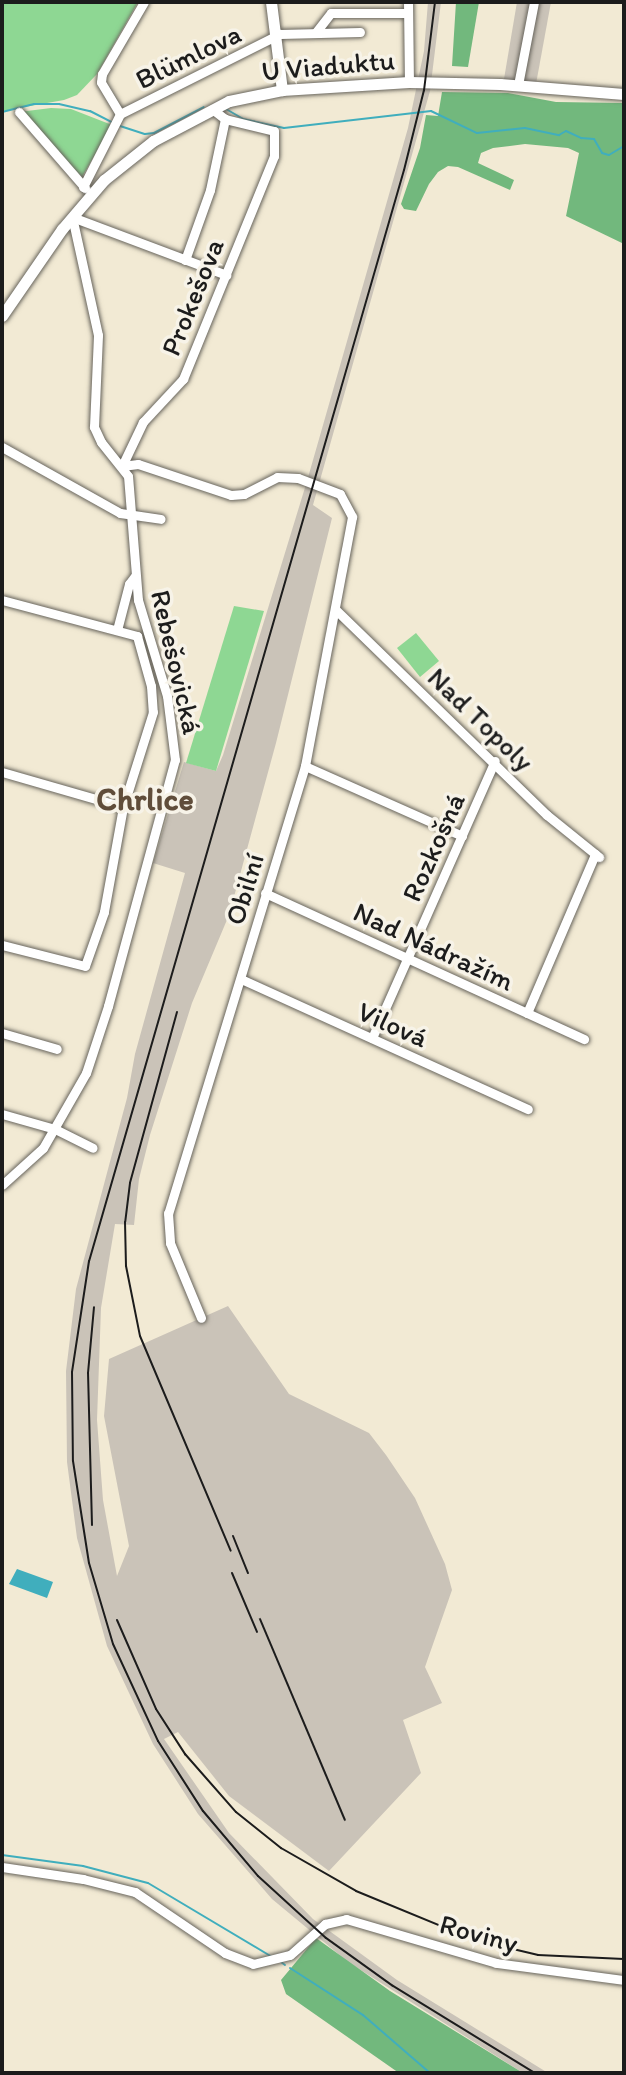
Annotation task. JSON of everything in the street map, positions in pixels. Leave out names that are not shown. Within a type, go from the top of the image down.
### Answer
[{"type":"street","points":[[2,316],[72,217],[118,122],[101,82],[102,74],[144,2]]},
{"type":"street","points":[[271,2],[282,90]]},
{"type":"street","points":[[408,2],[409,82]]},
{"type":"street","points":[[518,85],[534,2]]},
{"type":"street","points":[[316,32],[331,13],[406,13]]},
{"type":"street","name":"Blümlova","points":[[118,122],[285,33],[360,32]]},
{"type":"street","name":"U Viaduktu","points":[[274,131],[225,119],[212,109],[237,98],[282,90],[409,82],[518,85],[624,94]]},
{"type":"street","points":[[87,190],[146,146],[212,109]]},
{"type":"street","points":[[19,112],[87,190]]},
{"type":"street","points":[[185,260],[210,190],[225,119]]},
{"type":"street","name":"Prokešova","points":[[122,466],[143,422],[183,379],[274,156],[274,131]]},
{"type":"street","points":[[72,217],[226,275]]},
{"type":"street","name":"Rebešovická","points":[[2,1185],[35,1157],[55,1129],[90,1062],[173,777],[172,721],[140,608],[135,576],[129,479],[101,442],[94,427],[98,335],[72,217]]},
{"type":"street","points":[[2,447],[111,508],[161,519]]},
{"type":"street","name":"Obilní","points":[[122,466],[138,464],[231,495],[250,492],[277,477],[293,477],[340,494],[352,512],[305,766],[168,1213],[170,1243],[201,1318]]},
{"type":"street","points":[[117,630],[129,584],[135,576]]},
{"type":"street","points":[[2,600],[117,630],[139,639],[151,686],[153,712],[123,807],[104,912],[85,966],[2,945]]},
{"type":"street","name":"Nad Topoly","points":[[336,610],[495,761],[547,815],[597,856],[527,1013]]},
{"type":"street","name":"Rozkošná","points":[[372,1038],[495,761]]},
{"type":"street","points":[[305,766],[462,836]]},
{"type":"street","points":[[2,772],[123,807]]},
{"type":"street","name":"Nad Nádražím","points":[[265,893],[584,1039]]},
{"type":"street","name":"Vilová","points":[[241,979],[528,1109]]},
{"type":"street","points":[[2,1033],[57,1049]]},
{"type":"street","points":[[2,1114],[55,1129],[93,1148]]},
{"type":"street","name":"Roviny","points":[[2,1867],[83,1879],[135,1892],[225,1953],[253,1964],[290,1955],[325,1924],[346,1919],[496,1963],[624,1980]]},
{"type":"shaded area","points":[[428,2],[441,2],[430,91],[313,505],[332,518],[276,743],[229,915],[192,1003],[150,1135],[139,1179],[134,1225],[115,1224],[101,1308],[97,1420],[103,1500],[117,1576],[129,1546],[104,1416],[109,1359],[228,1306],[289,1394],[369,1433],[386,1455],[415,1498],[445,1564],[452,1590],[425,1667],[442,1703],[403,1720],[421,1773],[329,1871],[229,1796],[178,1732],[164,1739],[229,1833],[313,1919],[397,1980],[548,2073],[523,2073],[348,1962],[272,1899],[198,1814],[153,1744],[107,1646],[77,1538],[67,1462],[66,1371],[76,1289],[127,1098],[135,1054],[185,873],[153,863],[184,762],[216,771],[223,755],[307,481],[408,128],[424,51]]},
{"type":"shaded area","points":[[517,2],[551,2],[536,84],[504,79]]},
{"type":"green space","points":[[2,2],[138,2],[97,74],[77,95],[2,111]]},
{"type":"green space","points":[[456,2],[479,2],[468,67],[452,66]]},
{"type":"green space","points":[[442,92],[508,93],[556,102],[624,103],[624,244],[566,216],[579,153],[568,148],[525,144],[493,148],[481,153],[478,163],[514,180],[510,190],[458,167],[448,166],[438,172],[429,184],[416,211],[404,209],[401,204],[420,148],[426,115],[438,116]]},
{"type":"green space","points":[[71,109],[112,125],[82,177],[19,112]]},
{"type":"green space","points":[[234,606],[264,611],[216,771],[186,763]]},
{"type":"green space","points":[[416,633],[439,661],[420,677],[397,648]]},
{"type":"green space","points":[[316,1938],[390,1991],[523,2073],[399,2073],[286,1994],[281,1980]]},
{"type":"water","points":[[17,1569],[53,1582],[47,1598],[9,1584]]},
{"type":"waterway","points":[[2,112],[34,104],[59,104],[90,111],[112,122]]},
{"type":"waterway","points":[[117,125],[145,134],[154,133],[204,107]]},
{"type":"waterway","points":[[226,109],[243,119],[284,128],[431,111],[477,133],[525,128],[559,135],[566,131],[581,138],[594,139],[602,153],[609,155],[624,146]]},
{"type":"waterway","points":[[2,1855],[83,1866],[148,1883],[272,1957]]},
{"type":"waterway","points":[[281,1962],[285,1965]]},
{"type":"waterway","points":[[290,1968],[363,2015],[430,2073]]},
{"type":"railway","points":[[435,2],[424,90],[404,170],[89,1261],[72,1372],[73,1461],[89,1563],[113,1644],[158,1741],[203,1811],[258,1876],[326,1938],[393,1986],[535,2073]]},
{"type":"railway","points":[[177,1012],[130,1183],[125,1222],[126,1266],[140,1336],[231,1551]]},
{"type":"railway","points":[[92,1525],[88,1373],[94,1307]]},
{"type":"railway","points":[[233,1536],[248,1573]]},
{"type":"railway","points":[[232,1573],[257,1632]]},
{"type":"railway","points":[[260,1619],[345,1820]]},
{"type":"railway","points":[[117,1620],[156,1709],[185,1754],[236,1812],[281,1848],[356,1891],[475,1940],[538,1955],[624,1959]]},
{"type":"district","name":"Chrlice","points":[[145,799]]}]
